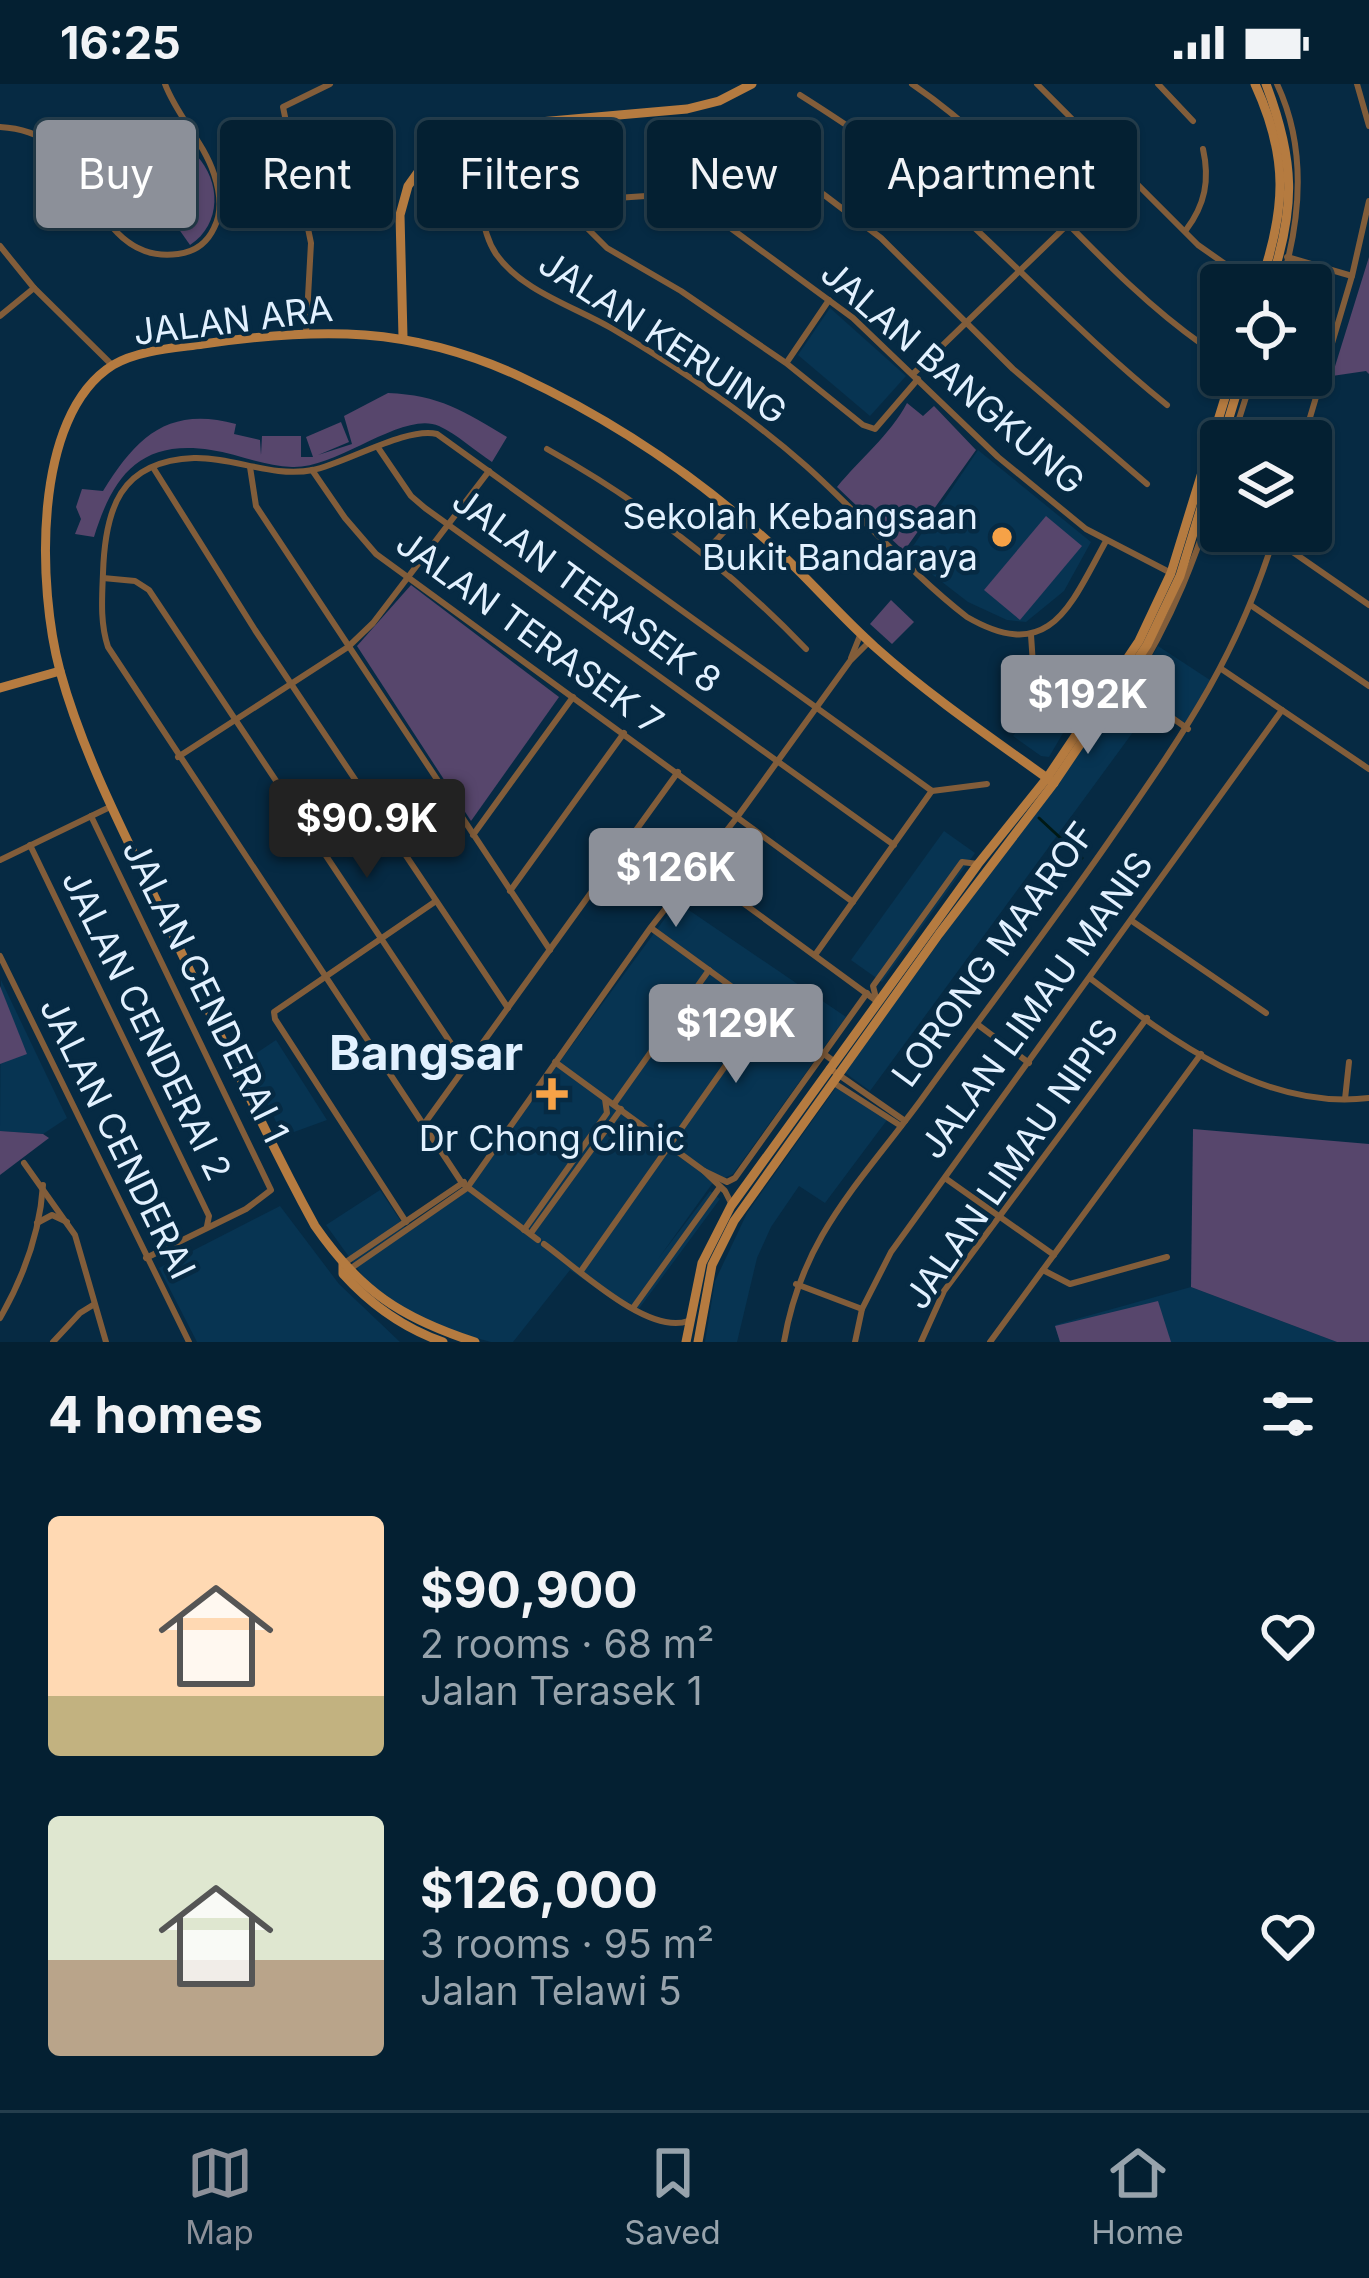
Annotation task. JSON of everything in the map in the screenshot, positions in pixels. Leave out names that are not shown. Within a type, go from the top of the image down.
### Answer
[{"type":"street","points":[[0,127],[27,132],[51,145],[107,224],[129,240],[156,255],[187,253],[206,241],[214,227],[220,209],[218,192],[208,160],[166,84]]},
{"type":"street","points":[[306,333],[311,243],[284,107],[330,84]]},
{"type":"street","points":[[567,120],[687,109],[718,101],[752,84]]},
{"type":"street","points":[[912,84],[959,120]]},
{"type":"street","points":[[1037,84],[1073,120]]},
{"type":"street","points":[[1158,84],[1193,121]]},
{"type":"street","points":[[1255,84],[1275,132],[1281,174],[1280,264]]},
{"type":"street","points":[[1265,84],[1280,122],[1290,174],[1288,224],[1273,264]]},
{"type":"street","points":[[1277,84],[1298,171],[1299,206],[1277,264]]},
{"type":"street","points":[[1357,84],[1369,126]]},
{"type":"street","points":[[800,95],[902,165],[1080,332],[1167,405]]},
{"type":"street","points":[[1185,231],[1206,188],[1203,149]]},
{"type":"street","points":[[403,337],[399,232],[408,186],[417,173]]},
{"type":"street","points":[[1137,183],[1223,264]]},
{"type":"street","points":[[821,193],[880,238],[1013,369],[1147,484]]},
{"type":"street","name":"JALAN BANGKUNG","points":[[623,196],[679,201],[721,221],[829,300],[1009,466],[1106,542],[1175,575]]},
{"type":"street","points":[[1309,420],[1369,201]]},
{"type":"street","name":"JALAN KERUING","points":[[488,228],[493,249],[528,284],[667,363],[763,432],[806,466],[967,617],[990,631],[1031,635]]},
{"type":"street","points":[[588,228],[607,248],[681,291],[874,429],[967,320],[1065,228]]},
{"type":"street","points":[[1071,228],[1155,312],[1200,343]]},
{"type":"street","points":[[0,246],[34,288],[112,365]]},
{"type":"street","points":[[1280,255],[1352,276]]},
{"type":"street","points":[[0,316],[34,288]]},
{"type":"street","points":[[786,363],[829,300]]},
{"type":"street","name":"JALAN ARA","points":[[438,1341],[371,1303],[296,1190],[112,806],[60,671],[45,561],[54,471],[73,411],[112,365],[154,352],[306,333],[403,337],[474,356],[616,428],[739,516],[922,687],[1050,780]]},
{"type":"street","points":[[1175,575],[1226,396]]},
{"type":"street","points":[[688,1321],[658,1322],[534,1237],[465,1185],[422,1127],[108,647],[103,632],[107,517],[121,491],[170,461],[202,458],[293,472],[312,470],[428,431],[932,790],[987,784]]},
{"type":"street","name":"JALAN TERASEK 8","points":[[379,448],[411,496],[894,845]]},
{"type":"street","points":[[547,449],[628,497],[704,553],[806,649]]},
{"type":"street","points":[[250,467],[256,506],[550,950]]},
{"type":"street","points":[[153,468],[508,1008]]},
{"type":"street","name":"JALAN TERASEK 7","points":[[312,470],[365,544],[407,578],[853,902]]},
{"type":"street","points":[[178,757],[348,647],[373,623],[489,471]]},
{"type":"street","points":[[1123,683],[1147,645],[1200,503]]},
{"type":"street","points":[[704,553],[739,516]]},
{"type":"street","points":[[1036,694],[1031,635],[1045,631],[1071,604],[1106,542]]},
{"type":"street","points":[[882,1004],[1123,683],[1177,604],[1200,545]]},
{"type":"street","name":"LORONG MAAROF","points":[[784,1342],[796,1285],[823,1230],[1188,729],[1223,670],[1269,552]]},
{"type":"street","points":[[1298,552],[1369,605]]},
{"type":"street","points":[[103,578],[135,581],[149,590],[466,1066]]},
{"type":"street","points":[[1252,606],[1369,686]]},
{"type":"street","points":[[345,1269],[473,1178],[865,638]]},
{"type":"street","points":[[1223,670],[1369,769]]},
{"type":"street","points":[[0,688],[60,671]]},
{"type":"street","points":[[1123,683],[1188,729]]},
{"type":"street","points":[[472,836],[573,697]]},
{"type":"street","name":"JALAN LIMAU MANIS","points":[[855,1342],[862,1309],[879,1270],[1282,710]]},
{"type":"street","points":[[510,891],[623,733]]},
{"type":"street","points":[[422,1127],[678,772]]},
{"type":"street","points":[[698,1342],[712,1265],[726,1234],[946,908],[1050,780]]},
{"type":"street","points":[[815,955],[932,790]]},
{"type":"street","points":[[0,860],[112,806]]},
{"type":"street","name":"JALAN CENDERAI 1","points":[[91,816],[269,1183],[268,1196],[146,1258]]},
{"type":"street","name":"JALAN CENDERAI 2","points":[[30,845],[209,1216],[206,1229]]},
{"type":"street","points":[[704,1171],[727,1181],[735,1178],[962,862],[978,864]]},
{"type":"street","points":[[698,870],[846,979],[868,988],[882,1004]]},
{"type":"street","points":[[939,892],[946,908]]},
{"type":"street","points":[[406,1222],[274,1019],[274,1012],[436,901]]},
{"type":"street","points":[[1132,921],[1266,1013]]},
{"type":"street","points":[[651,927],[823,1053],[835,1071],[903,1124]]},
{"type":"street","name":"JALAN CENDERAI","points":[[0,956],[189,1342]]},
{"type":"street","points":[[534,1237],[709,970]]},
{"type":"street","points":[[1091,979],[1248,1082],[1345,1099],[1369,1098]]},
{"type":"street","points":[[581,1271],[757,1022],[760,1008]]},
{"type":"street","name":"JALAN LIMAU NIPIS","points":[[921,1342],[944,1291],[1147,1018]]},
{"type":"street","points":[[977,1024],[1029,1063]]},
{"type":"street","points":[[990,1342],[1201,1054]]},
{"type":"street","points":[[555,1062],[704,1171],[721,1187],[731,1206]]},
{"type":"street","points":[[1345,1099],[1349,1062]]},
{"type":"street","points":[[686,1342],[701,1263],[731,1206],[835,1071]]},
{"type":"street","points":[[534,1237],[607,1114],[604,1097]]},
{"type":"street","points":[[24,1163],[70,1224],[106,1342]]},
{"type":"street","points":[[735,1178],[742,1184],[748,1182]]},
{"type":"street","points":[[945,1178],[1054,1255]]},
{"type":"street","points":[[0,1318],[23,1270],[38,1223],[43,1184]]},
{"type":"street","points":[[345,1269],[465,1185]]},
{"type":"street","points":[[633,1308],[721,1187]]},
{"type":"street","points":[[38,1223],[52,1215],[70,1224]]},
{"type":"street","points":[[1043,1270],[1070,1284],[1167,1257]]},
{"type":"street","name":"JALAN ARA","points":[[345,1269],[398,1312],[471,1341]]},
{"type":"street","points":[[796,1285],[862,1309]]},
{"type":"street","points":[[53,1342],[93,1305]]},
{"type":"street","points":[[408,1328],[421,1342]]},
{"type":"street","points":[[438,1341],[471,1341]]},
{"type":"shaded area","points":[[196,155],[210,177],[214,202],[208,226],[190,245],[178,228],[196,228]]},
{"type":"shaded area","points":[[1369,257],[1369,374],[1332,376]]},
{"type":"shaded area","points":[[830,308],[906,376],[870,416],[798,355]]},
{"type":"shaded area","points":[[388,393],[451,406],[507,437],[492,462],[446,429],[424,423],[389,432],[329,459],[292,467],[211,450],[166,450],[148,456],[121,479],[94,537],[75,534],[81,519],[76,507],[82,489],[103,491],[129,455],[157,430],[192,419],[212,419],[236,424],[234,434],[260,440],[261,455],[262,436],[301,436],[301,457],[313,457],[306,437],[341,422],[349,442],[318,455],[352,444],[344,416]]},
{"type":"shaded area","points":[[907,403],[923,416],[934,406],[976,450],[904,551],[837,487]]},
{"type":"shaded area","name":"Sekolah Kebangsaan Bukit Bandaraya","points":[[978,450],[1091,542],[1064,591],[1026,622],[1007,620],[968,602],[907,555]]},
{"type":"shaded area","points":[[1046,516],[1082,546],[1020,620],[984,590]]},
{"type":"shaded area","points":[[411,585],[559,697],[471,821],[357,646]]},
{"type":"shaded area","points":[[891,600],[914,622],[892,644],[870,624]]},
{"type":"shaded area","points":[[1158,646],[1213,682],[1188,725],[1133,688]]},
{"type":"shaded area","points":[[1120,694],[1147,713],[870,1091],[844,1072]]},
{"type":"shaded area","points":[[1039,709],[1066,728],[1049,757],[1013,736],[1029,714]]},
{"type":"shaded area","points":[[944,831],[975,853],[882,982],[851,960]]},
{"type":"shaded area","points":[[677,902],[846,1017],[733,1174],[712,1184],[658,1259],[710,1191],[720,1199],[638,1310],[628,1302],[623,1307],[570,1270],[513,1342],[491,1342],[439,1328],[405,1311],[365,1279],[326,1225],[380,1190],[408,1232],[462,1195]]},
{"type":"shaded area","points":[[1,980],[67,1118],[43,1134],[0,1131]]},
{"type":"shaded area","points":[[0,986],[27,1054],[0,1064]]},
{"type":"shaded area","points":[[276,1040],[327,1120],[283,1136],[246,1060]]},
{"type":"shaded area","points":[[837,1086],[887,1120],[825,1203],[799,1186],[757,1258],[737,1342],[705,1342],[715,1281],[747,1213]]},
{"type":"shaded area","points":[[1193,1129],[1369,1144],[1369,1342],[1337,1342],[1191,1287]]},
{"type":"shaded area","points":[[0,1131],[43,1134],[49,1138],[0,1175]]},
{"type":"shaded area","points":[[280,1206],[339,1284],[400,1342],[197,1342],[159,1268]]},
{"type":"shaded area","points":[[1191,1287],[1337,1342],[1060,1342],[1055,1325]]},
{"type":"shaded area","points":[[1158,1301],[1171,1342],[1060,1342],[1055,1326]]},
{"type":"waterway","points":[[1039,818],[1082,858]]},
{"type":"place","name":"Sekolah Kebangsaan Bukit Bandaraya","points":[[1002,537]]},
{"type":"place","name":"Dr Chong Clinic","points":[[552,1094]]},
{"type":"district","name":"Bangsar","points":[[426,1052]]}]
